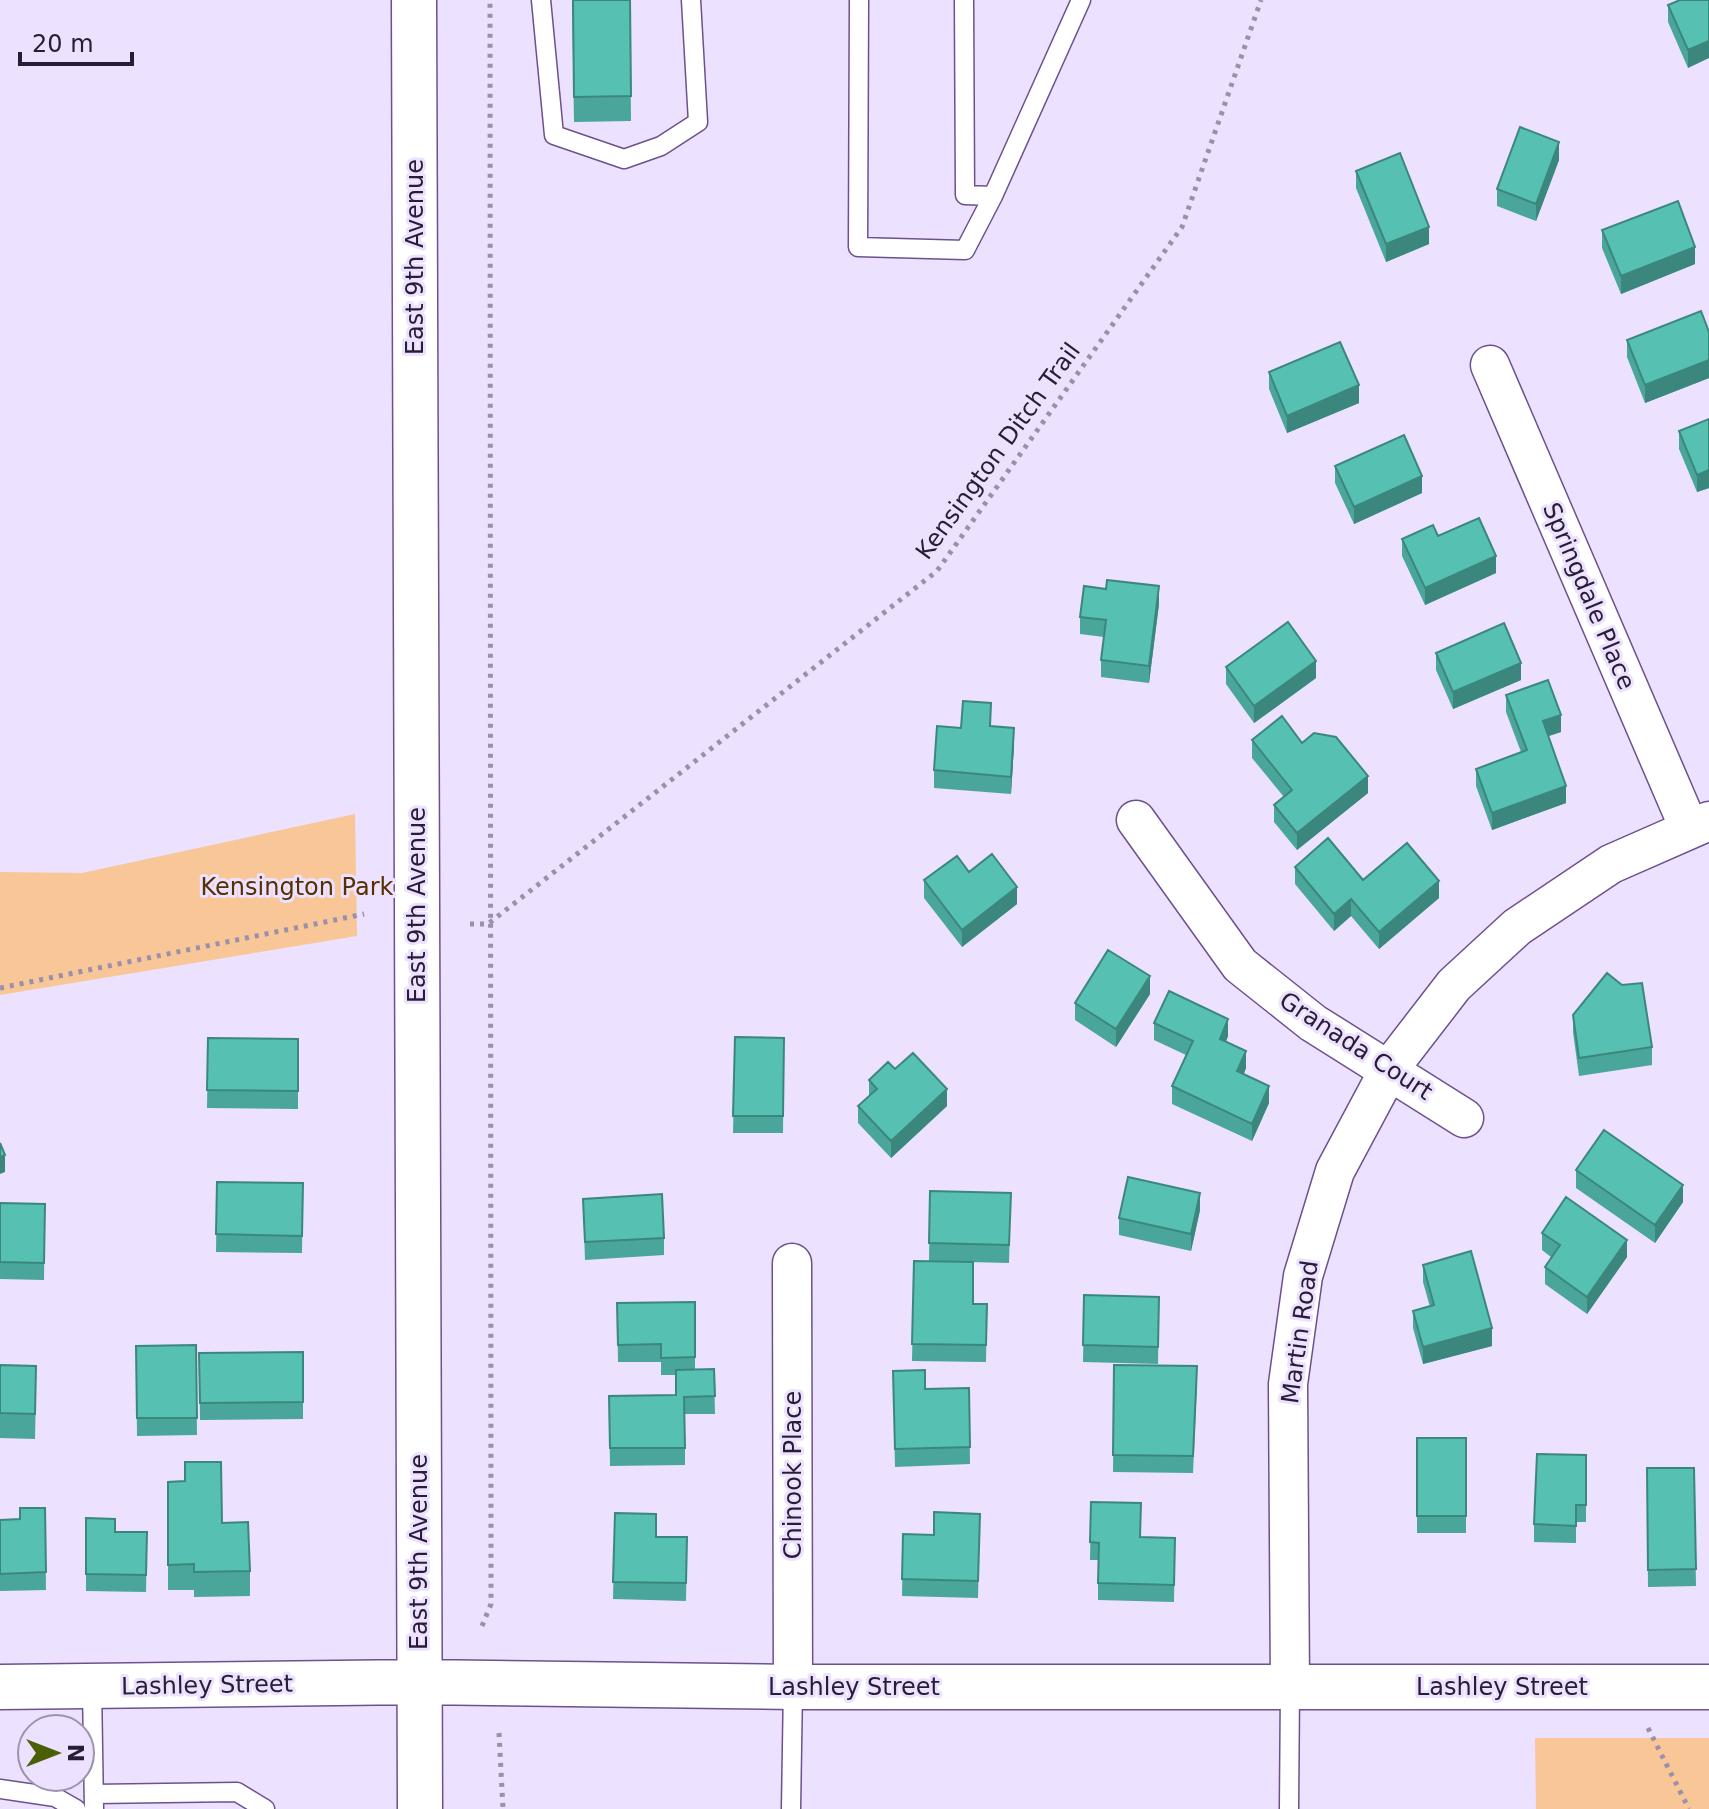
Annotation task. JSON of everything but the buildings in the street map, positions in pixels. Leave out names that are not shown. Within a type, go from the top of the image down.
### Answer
[{"type":"main road","name":"East 9th Avenue","points":[[414,0],[420,1809]]},
{"type":"main road","name":"Lashley Street","points":[[0,1687],[419,1682],[793,1687],[1709,1687]]},
{"type":"street","name":"Springdale Place","points":[[1490,365],[1699,825]]},
{"type":"street","name":"Granada Court","points":[[1136,820],[1240,965],[1313,1023],[1390,1068],[1464,1118]]},
{"type":"street","name":"Martin Road","points":[[1290,1688],[1288,1384],[1303,1276],[1335,1171],[1390,1068],[1454,985],[1517,927],[1611,864],[1699,825]]},
{"type":"street","name":"Chinook Place","points":[[792,1263],[793,1687]]},
{"type":"lane","points":[[541,0],[554,135],[624,159],[661,146],[698,122],[691,0]]},
{"type":"lane","points":[[859,0],[858,247],[965,250],[993,196],[1081,0]]},
{"type":"lane","points":[[964,0],[965,195],[993,196]]},
{"type":"lane","points":[[92,1687],[94,1801],[237,1792],[265,1809]]},
{"type":"lane","points":[[791,1809],[793,1687]]},
{"type":"lane","points":[[1289,1809],[1290,1688]]},
{"type":"lane","points":[[0,1789],[55,1797],[76,1809]]},
{"type":"path","points":[[482,1626],[491,1604],[488,924],[490,0]]},
{"type":"path","name":"Kensington Ditch Trail","points":[[488,924],[937,571],[1182,227],[1261,0]]},
{"type":"path","points":[[0,988],[364,914]]},
{"type":"path","points":[[470,924],[488,924]]},
{"type":"path","points":[[1628,1687],[1689,1809]]},
{"type":"path","points":[[499,1733],[503,1809]]},
{"type":"green space","name":"Kensington Park","points":[[355,814],[357,936],[0,995],[0,872],[82,873]]},
{"type":"green space","points":[[1535,1738],[1709,1738],[1709,1809],[1536,1809]]}]
